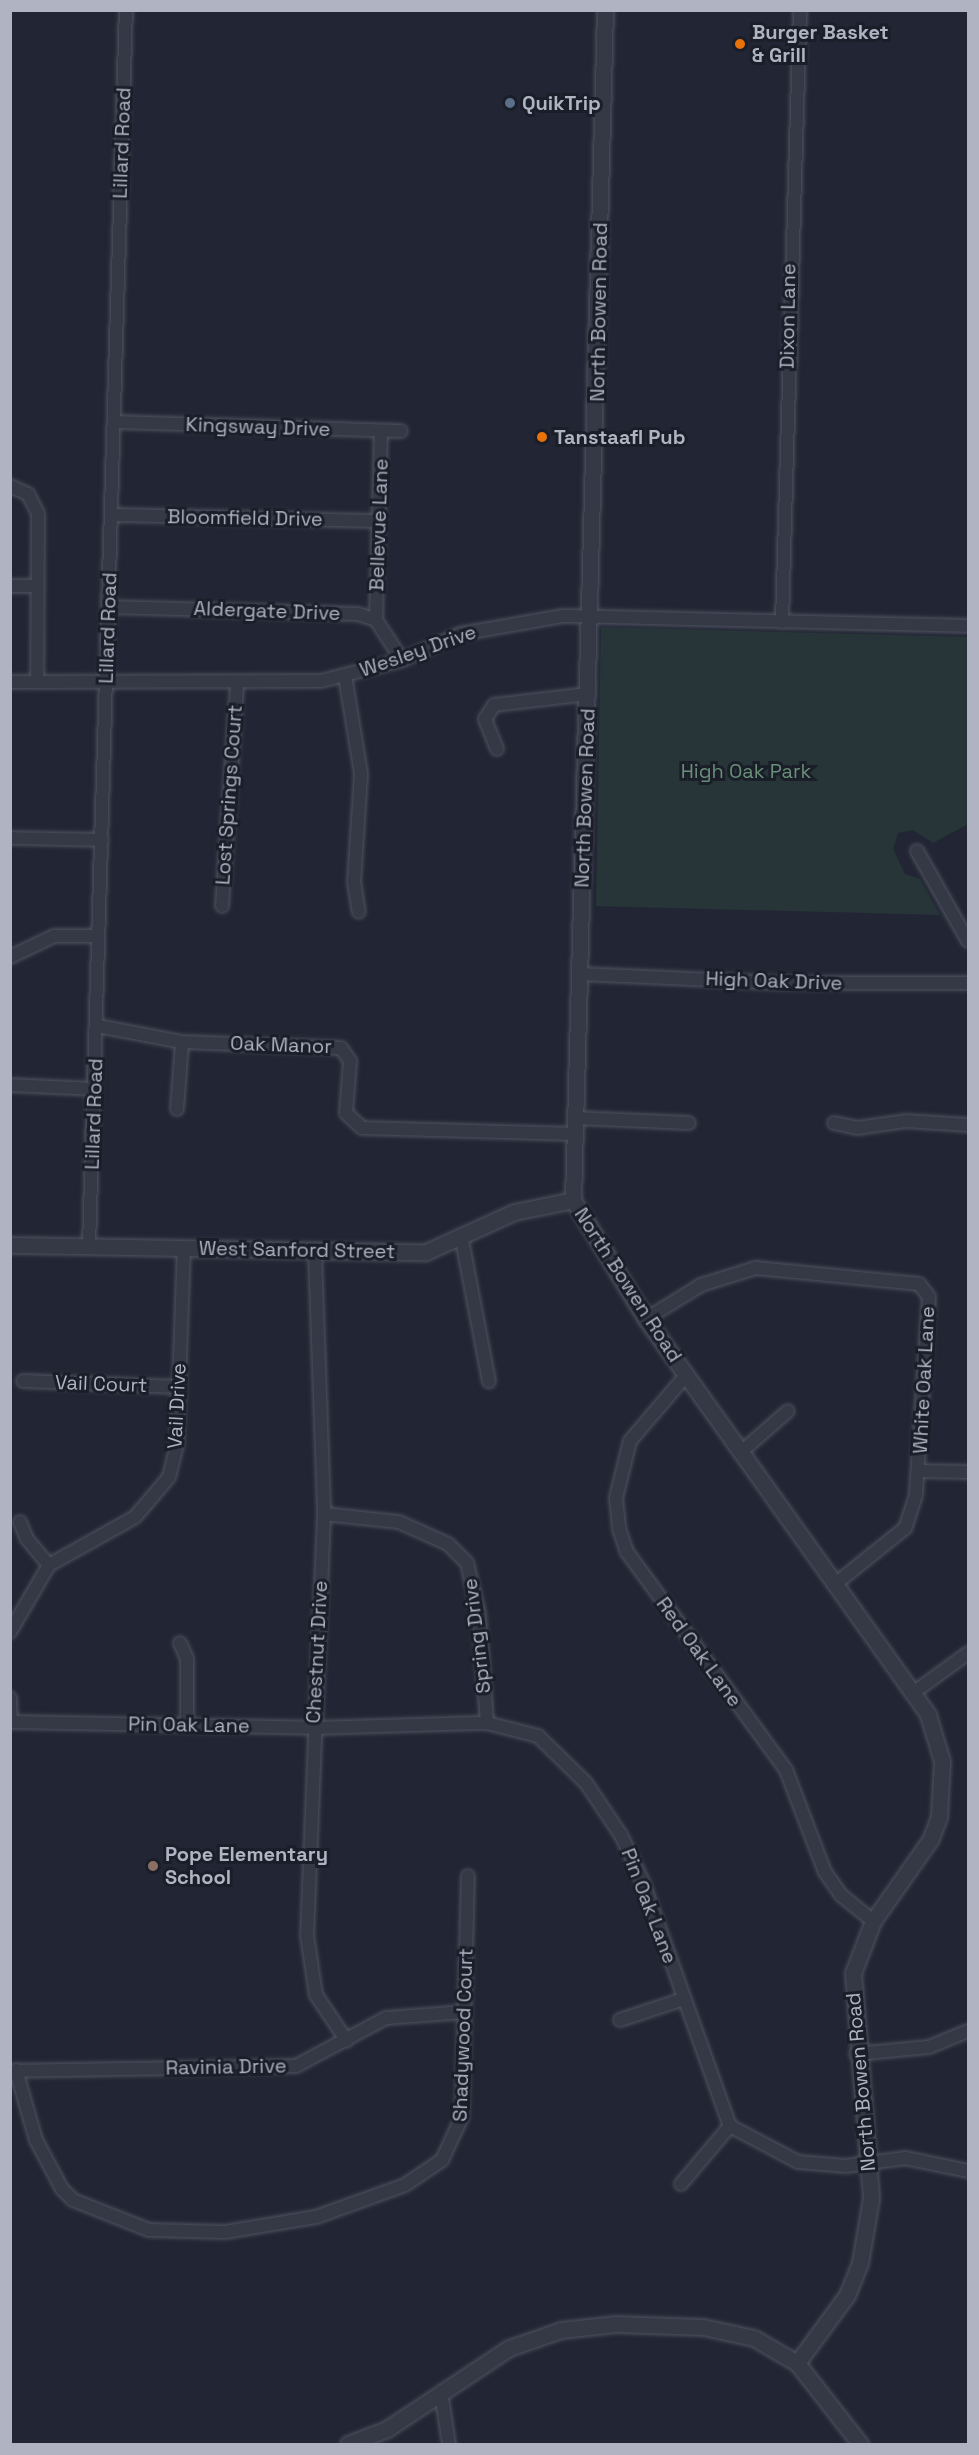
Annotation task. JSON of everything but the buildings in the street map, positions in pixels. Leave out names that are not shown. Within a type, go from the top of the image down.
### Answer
[{"type":"street","name":"Lillard Road","points":[[89,1246],[98,1026],[97,936],[102,840],[126,10]]},
{"type":"street","name":"North Bowen Road","points":[[605,10],[573,1200],[646,1319],[928,1715],[941,1753],[939,1817],[914,1867],[873,1921],[853,1972],[856,2054],[869,2164],[869,2218],[860,2263],[847,2295],[797,2362]]},
{"type":"street","name":"Dixon Lane","points":[[782,622],[800,10]]},
{"type":"street","name":"Kingsway Drive","points":[[114,422],[401,431]]},
{"type":"street","name":"Bellevue Lane","points":[[376,620],[381,430]]},
{"type":"street","points":[[10,486],[35,504],[37,680]]},
{"type":"street","name":"Bloomfield Drive","points":[[111,515],[379,521]]},
{"type":"street","points":[[10,586],[36,586]]},
{"type":"street","name":"Aldergate Drive","points":[[108,607],[358,614],[376,620]]},
{"type":"street","name":"Wesley Drive","points":[[10,682],[106,679],[237,684],[345,676],[402,660],[485,628],[590,617],[969,626]]},
{"type":"street","points":[[376,620],[402,660]]},
{"type":"street","points":[[345,676],[361,774],[354,882],[359,912]]},
{"type":"street","name":"Lost Springs Court","points":[[222,906],[237,684]]},
{"type":"street","points":[[497,749],[485,719],[494,705],[588,694]]},
{"type":"street","points":[[10,838],[102,840]]},
{"type":"street","points":[[917,851],[969,941]]},
{"type":"street","points":[[10,957],[54,936],[97,936]]},
{"type":"street","name":"High Oak Drive","points":[[580,974],[780,983],[969,983]]},
{"type":"street","name":"Oak Manor","points":[[98,1026],[182,1042],[341,1048],[350,1061],[346,1113],[362,1128],[576,1134]]},
{"type":"street","points":[[177,1109],[182,1042]]},
{"type":"street","points":[[10,1085],[94,1089]]},
{"type":"street","points":[[576,1118],[689,1123]]},
{"type":"street","points":[[834,1123],[857,1128],[906,1121],[969,1125]]},
{"type":"street","name":"West Sanford Street","points":[[10,1245],[315,1252],[426,1252],[462,1240],[514,1212],[573,1200]]},
{"type":"street","points":[[462,1240],[489,1381]]},
{"type":"street","name":"Vail Drive","points":[[49,1565],[135,1517],[163,1491],[177,1445],[184,1248]]},
{"type":"street","name":"Chestnut Drive","points":[[315,1252],[324,1514],[314,1728],[310,1972],[316,1995],[347,2041]]},
{"type":"street","name":"White Oak Lane","points":[[646,1319],[701,1286],[756,1268],[919,1284],[929,1297],[920,1471],[905,1528],[834,1585]]},
{"type":"street","name":"Red Oak Lane","points":[[687,1374],[630,1441],[616,1498],[619,1529],[627,1552],[786,1770],[825,1872],[841,1895],[873,1921]]},
{"type":"street","name":"Vail Court","points":[[23,1381],[179,1387]]},
{"type":"street","points":[[741,1452],[788,1411]]},
{"type":"street","points":[[920,1471],[969,1472]]},
{"type":"street","name":"Spring Drive","points":[[324,1514],[399,1522],[448,1544],[467,1563],[479,1614],[487,1723]]},
{"type":"street","points":[[10,1632],[49,1565],[27,1539],[20,1521]]},
{"type":"street","points":[[180,1643],[187,1659],[187,1725]]},
{"type":"street","points":[[913,1693],[969,1653]]},
{"type":"street","points":[[10,1698],[11,1722]]},
{"type":"street","name":"Pin Oak Lane","points":[[11,1722],[314,1728],[487,1723],[538,1736],[586,1783],[643,1882],[730,2126]]},
{"type":"street","name":"Shadywood Court","points":[[13,2070],[36,2140],[53,2175],[73,2200],[149,2230],[225,2232],[316,2217],[415,2181],[442,2160],[462,2117],[468,1876]]},
{"type":"street","points":[[620,2020],[684,1999]]},
{"type":"street","name":"Ravinia Drive","points":[[13,2070],[265,2069],[296,2066],[347,2041],[386,2018],[465,2012]]},
{"type":"street","points":[[856,2054],[929,2047],[969,2031]]},
{"type":"street","points":[[681,2184],[730,2126],[798,2162],[869,2164],[905,2158],[969,2171]]},
{"type":"street","points":[[348,2445],[387,2429],[509,2348],[561,2330],[616,2324],[732,2331],[797,2362],[860,2445]]},
{"type":"street","points":[[441,2392],[449,2445]]},
{"type":"green space","name":"High Oak Park","points":[[601,627],[968,637],[968,824],[933,843],[913,830],[898,833],[893,849],[905,874],[920,879],[940,915],[596,906]]},
{"type":"place","name":"Burger Basket & Grill","points":[[740,44]]},
{"type":"place","name":"QuikTrip","points":[[510,103]]},
{"type":"place","name":"Tanstaafl Pub","points":[[542,437]]},
{"type":"place","name":"Pope Elementary School","points":[[153,1866]]}]
